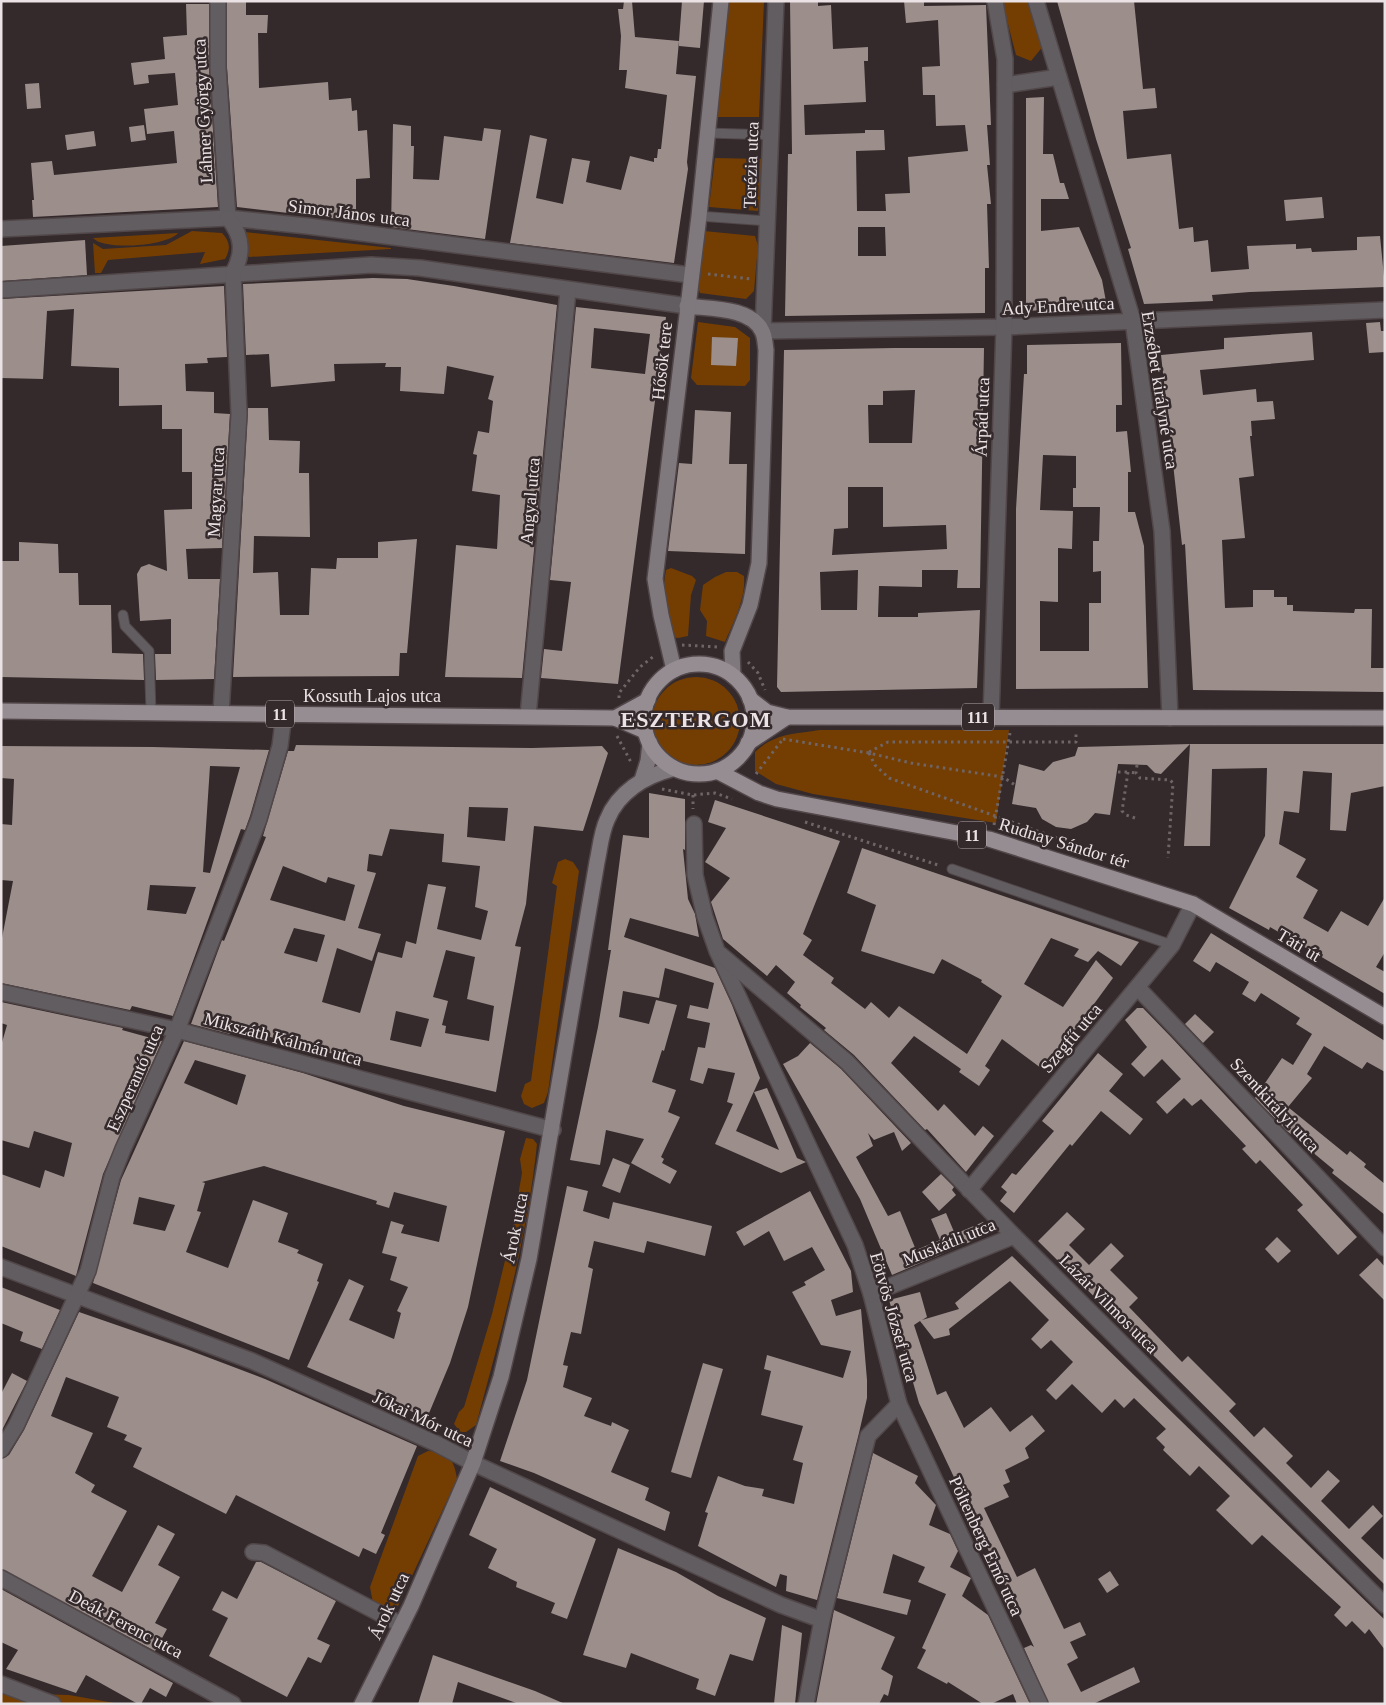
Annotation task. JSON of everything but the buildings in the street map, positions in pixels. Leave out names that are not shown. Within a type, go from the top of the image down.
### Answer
[{"type":"main road","points":[[687,306],[699,216],[721,1]]},
{"type":"main road","name":"Hősök tere","points":[[674,670],[667,647],[655,579],[687,306],[739,314],[753,319],[763,331]]},
{"type":"main road","points":[[733,676],[732,651],[750,606],[759,563],[766,350],[763,331]]},
{"type":"main road","name":"11","points":[[672,769],[658,755],[648,737],[644,715],[648,700],[658,683],[674,670],[689,665],[704,664],[720,668],[733,676],[743,686],[750,699],[754,713],[753,728],[745,748],[740,770],[746,785]]},
{"type":"main road","name":"111","points":[[750,699],[767,712],[786,718],[1385,718]]},
{"type":"main road","name":"Kossuth Lajos utca","points":[[1,711],[615,718],[648,700]]},
{"type":"main road","name":"11","points":[[615,718],[648,737]]},
{"type":"main road","points":[[672,769],[692,774],[717,771],[731,764],[745,748],[786,718]]},
{"type":"main road","points":[[642,780],[648,761],[648,737]]},
{"type":"main road","name":"Árok utca","points":[[362,1704],[402,1624],[473,1463],[504,1368],[529,1259],[553,1130],[597,862],[606,821],[625,794],[642,780],[672,769]]},
{"type":"main road","name":"Rudnay Sándor tér","points":[[717,771],[760,793],[798,804],[934,827],[992,840],[1193,904]]},
{"type":"main road","name":"Táti út","points":[[1193,904],[1385,1017]]},
{"type":"street","name":"Láhner György utca","points":[[218,1],[218,68],[228,218]]},
{"type":"street","name":"Terézia utca","points":[[763,331],[776,1]]},
{"type":"street","points":[[995,1],[1005,59],[1005,85],[1059,77]]},
{"type":"street","name":"Erzsébet királyné utca","points":[[1036,1],[1133,321],[1162,531],[1170,718]]},
{"type":"street","name":"Árpád utca","points":[[991,717],[1004,327],[1005,85]]},
{"type":"street","name":"Simor János utca","points":[[1,229],[228,218],[306,226],[690,275]]},
{"type":"street","name":"Magyar utca","points":[[222,713],[239,414],[233,273],[239,262],[241,243],[239,234],[228,218]]},
{"type":"street","points":[[1,290],[371,264],[420,268],[687,306]]},
{"type":"street","name":"Angyal utca","points":[[528,716],[568,290]]},
{"type":"street","name":"Ady Endre utca","points":[[763,331],[1004,327],[1385,310]]},
{"type":"street","name":"Eszperantó utca","points":[[1,1450],[16,1426],[95,1253],[110,1186],[123,1149],[177,1030],[258,819],[280,746],[284,714]]},
{"type":"street","name":"Eötvös József utca","points":[[694,824],[695,875],[705,918],[717,951],[855,1245],[871,1294],[899,1404],[868,1436],[822,1620],[806,1704]]},
{"type":"street","name":"Szegfű utca","points":[[969,1190],[1172,945],[1193,904]]},
{"type":"street","name":"Lázár Vilmos utca","points":[[717,951],[847,1062],[1014,1236],[1385,1605]]},
{"type":"street","name":"Szentkirályi utca","points":[[1138,988],[1385,1248]]},
{"type":"street","name":"Mikszáth Kálmán utca","points":[[1,992],[177,1030],[553,1130]]},
{"type":"street","name":"Muskátli utca","points":[[871,1294],[1014,1236]]},
{"type":"street","name":"Jókai Mór utca","points":[[1,1267],[252,1362],[438,1444],[473,1463],[781,1605],[822,1620]]},
{"type":"street","name":"Pöltenberg Ernő utca","points":[[899,1404],[1040,1704]]},
{"type":"street","points":[[253,1552],[264,1553],[402,1624]]},
{"type":"street","name":"Deák Ferenc utca","points":[[1,1578],[233,1704]]},
{"type":"street","points":[[1,1684],[53,1704]]},
{"type":"lane","points":[[708,133],[770,135]]},
{"type":"lane","points":[[699,216],[767,221]]},
{"type":"lane","points":[[123,615],[124,626],[149,651],[151,712]]},
{"type":"lane","points":[[952,869],[1172,945]]},
{"type":"path","points":[[690,275],[700,273],[765,281]]},
{"type":"path","points":[[734,799],[715,793],[693,795],[661,789],[642,780],[625,754],[616,734],[615,718],[620,693],[640,667],[667,647],[717,646],[732,651],[749,663],[758,673],[768,699]]},
{"type":"path","points":[[992,840],[1012,717]]},
{"type":"path","points":[[746,785],[783,739],[786,718]]},
{"type":"path","points":[[869,753],[888,742],[1076,742],[1077,718]]},
{"type":"path","points":[[783,739],[869,753],[911,763],[1003,777],[1015,784]]},
{"type":"path","points":[[869,753],[875,765],[889,778],[1071,843]]},
{"type":"path","points":[[1136,773],[1137,765]]},
{"type":"path","points":[[1118,772],[1136,773],[1140,778],[1170,780],[1173,783],[1168,858]]},
{"type":"path","points":[[1128,772],[1122,811],[1126,815],[1135,818]]},
{"type":"path","points":[[1152,785],[1153,779]]},
{"type":"path","points":[[800,821],[952,869]]},
{"type":"shaded area","points":[[728,1],[764,1],[759,117],[715,117]]},
{"type":"shaded area","points":[[1002,1],[1031,1],[1044,45],[1031,61],[1016,55]]},
{"type":"shaded area","points":[[715,158],[762,159],[758,211],[709,207]]},
{"type":"shaded area","points":[[192,231],[222,233],[229,245],[225,259],[200,264],[205,252],[108,260],[101,273],[95,273],[93,243],[103,249],[166,245]]},
{"type":"shaded area","points":[[704,231],[755,236],[758,246],[754,291],[746,299],[700,293],[698,288]]},
{"type":"shaded area","points":[[245,232],[391,249],[249,257],[246,253],[248,239],[244,234]]},
{"type":"shaded area","points":[[178,233],[162,241],[150,244],[122,246],[99,242],[93,238]]},
{"type":"shaded area","points":[[698,322],[735,327],[750,338],[750,380],[745,386],[697,385],[691,378]]},
{"type":"shaded area","points":[[671,568],[692,576],[696,580],[691,595],[688,636],[678,638],[672,637],[664,595],[666,570]]},
{"type":"shaded area","points":[[726,572],[737,572],[744,576],[744,584],[739,609],[725,642],[706,636],[707,621],[700,610],[703,585]]},
{"type":"shaded area","points":[[696,677],[713,680],[727,690],[737,704],[740,721],[737,738],[727,752],[713,762],[696,765],[679,762],[665,752],[655,738],[652,721],[655,704],[665,690],[679,680]]},
{"type":"shaded area","points":[[820,730],[1009,730],[996,823],[813,794],[776,784],[755,771],[755,752],[770,741],[786,735]]},
{"type":"shaded area","points":[[565,859],[573,862],[579,871],[548,1092],[544,1103],[532,1108],[524,1104],[521,1096],[525,1084],[531,1081],[557,886],[552,883],[558,862]]},
{"type":"shaded area","points":[[526,1138],[533,1139],[537,1144],[533,1180],[520,1251],[476,1425],[466,1432],[460,1432],[454,1424],[459,1412],[464,1407],[492,1314],[511,1236],[522,1173],[520,1159]]},
{"type":"shaded area","points":[[428,1451],[441,1453],[449,1458],[454,1466],[457,1479],[398,1606],[385,1610],[373,1603],[370,1587],[418,1456]]},
{"type":"shaded area","points":[[1,1693],[69,1695],[120,1704],[1,1704]]},
{"type":"district","name":"ESZTERGOM","points":[[696,719]]}]
